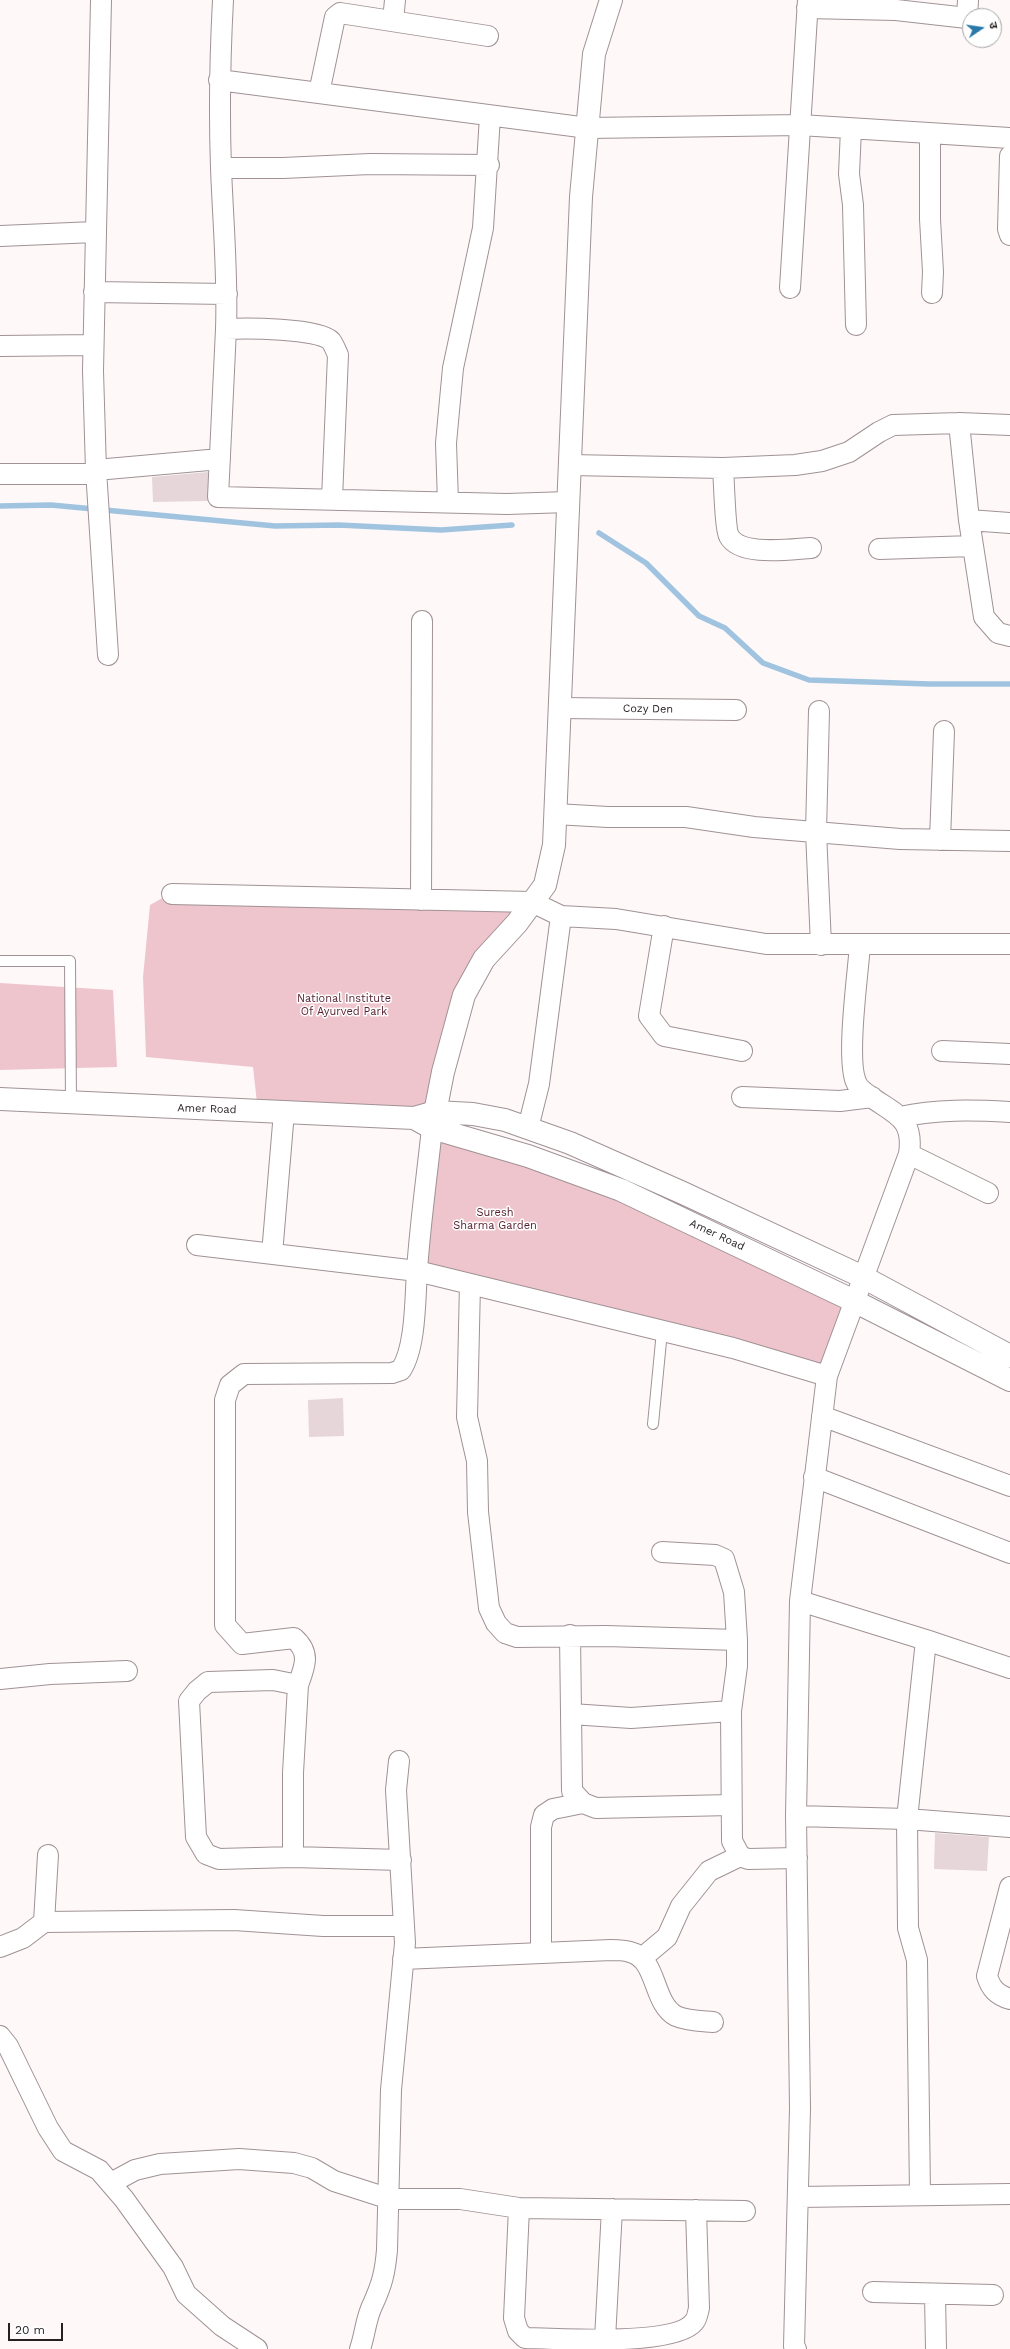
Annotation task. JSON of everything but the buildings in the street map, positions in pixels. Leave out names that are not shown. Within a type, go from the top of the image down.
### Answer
[{"type":"main road","points":[[434,1120],[443,1072],[464,995],[484,959],[516,923],[545,885],[554,845],[581,197],[594,54],[611,0]]},
{"type":"main road","name":"Amer Road","points":[[0,1100],[434,1120],[473,1114],[505,1120],[570,1143],[683,1193],[862,1277],[1010,1356]]},
{"type":"main road","name":"Amer Road","points":[[434,1120],[622,1190],[854,1301],[1010,1380]]},
{"type":"street","points":[[101,0],[93,345],[97,478],[108,656]]},
{"type":"street","points":[[223,0],[219,80],[221,168],[227,294],[218,497],[507,504],[568,509]]},
{"type":"street","points":[[393,21],[395,0]]},
{"type":"street","points":[[790,288],[808,4],[896,10],[967,18],[968,0]]},
{"type":"street","points":[[319,93],[337,14],[340,13],[488,36]]},
{"type":"street","points":[[219,80],[588,128],[800,125],[1010,138]]},
{"type":"street","points":[[448,502],[446,443],[453,368],[483,228],[489,165],[490,116]]},
{"type":"street","points":[[851,129],[849,174],[853,205],[856,325]]},
{"type":"street","points":[[930,134],[930,219],[933,272],[932,293]]},
{"type":"street","points":[[1010,156],[1008,229],[1010,236]]},
{"type":"street","points":[[221,168],[283,168],[370,164],[489,165]]},
{"type":"street","points":[[0,236],[95,232]]},
{"type":"street","points":[[94,292],[227,294]]},
{"type":"street","points":[[226,329],[248,328],[318,334],[331,341],[338,356],[332,499]]},
{"type":"street","points":[[0,346],[93,345]]},
{"type":"street","points":[[570,465],[723,468],[822,462],[849,452],[879,432],[893,426],[959,423],[1010,425]]},
{"type":"street","points":[[959,423],[969,520],[984,617],[998,633],[1010,636]]},
{"type":"street","points":[[0,474],[97,478],[220,459]]},
{"type":"street","points":[[723,468],[728,536],[736,544],[744,548],[769,550],[811,548]]},
{"type":"street","points":[[969,520],[1010,523]]},
{"type":"street","points":[[879,549],[973,546]]},
{"type":"street","points":[[421,900],[422,621]]},
{"type":"street","name":"Cozy Den","points":[[560,708],[736,710]]},
{"type":"street","points":[[819,711],[816,832],[821,945]]},
{"type":"street","points":[[940,840],[944,731]]},
{"type":"street","points":[[556,814],[608,817],[686,817],[754,827],[900,839],[1010,841]]},
{"type":"street","points":[[172,894],[532,902],[562,916],[616,919],[766,944],[1010,944]]},
{"type":"street","points":[[528,1128],[539,1084],[562,916]]},
{"type":"street","points":[[664,926],[649,1016],[654,1025],[664,1036],[742,1051]]},
{"type":"street","points":[[796,2349],[794,2346],[800,2108],[796,1816],[800,1601],[827,1376],[862,1277],[909,1154],[911,1140],[908,1127],[900,1117],[872,1097],[856,1082],[851,1061],[860,945]]},
{"type":"street","points":[[942,1051],[1010,1054]]},
{"type":"street","points":[[742,1097],[840,1101],[872,1097]]},
{"type":"street","points":[[900,1117],[926,1111],[950,1110],[1010,1112]]},
{"type":"street","points":[[272,1254],[284,1112]]},
{"type":"street","points":[[293,1857],[293,1773],[298,1685],[305,1656],[303,1646],[294,1638],[242,1644],[225,1625],[225,1400],[230,1385],[244,1374],[392,1373],[401,1370],[407,1362],[416,1302],[417,1272],[434,1120]]},
{"type":"street","points":[[909,1154],[988,1193]]},
{"type":"street","points":[[198,1245],[417,1272],[733,1348],[827,1376]]},
{"type":"street","points":[[470,1284],[467,1417],[477,1461],[478,1512],[489,1608],[496,1623],[505,1633],[517,1637],[570,1635],[737,1640]]},
{"type":"street","points":[[822,1416],[1010,1486]]},
{"type":"street","points":[[814,1477],[1010,1553]]},
{"type":"street","points":[[662,1552],[715,1555],[724,1560],[734,1592],[737,1640],[737,1666],[731,1711],[732,1841],[740,1856],[748,1859],[797,1858]]},
{"type":"street","points":[[800,1601],[1010,1668]]},
{"type":"street","points":[[570,1635],[572,1791],[583,1803],[596,1808],[731,1806]]},
{"type":"street","points":[[920,2196],[917,1960],[908,1928],[907,1819],[926,1640]]},
{"type":"street","points":[[0,1679],[50,1674],[127,1671]]},
{"type":"street","points":[[298,1685],[273,1680],[208,1682],[197,1691],[189,1702],[196,1837],[206,1854],[219,1859],[293,1857],[401,1860]]},
{"type":"street","points":[[571,1714],[631,1718],[731,1711]]},
{"type":"street","points":[[360,2349],[373,2304],[378,2297],[385,2275],[390,2199],[388,2172],[391,2090],[403,1959],[404,1926],[396,1790],[399,1760]]},
{"type":"street","points":[[541,1953],[541,1827],[544,1815],[554,1809],[583,1803]]},
{"type":"street","points":[[796,1816],[907,1819],[1010,1827]]},
{"type":"street","points":[[44,1922],[48,1855]]},
{"type":"street","points":[[642,1958],[667,1937],[682,1906],[709,1871],[740,1856]]},
{"type":"street","points":[[1010,1887],[987,1976],[990,1987],[1000,1996],[1010,2000]]},
{"type":"street","points":[[0,1947],[23,1938],[44,1922],[234,1920],[323,1926],[404,1926]]},
{"type":"street","points":[[403,1959],[611,1950],[630,1952],[642,1958],[665,2005],[675,2015],[687,2019],[713,2022]]},
{"type":"street","points":[[0,2036],[8,2046],[48,2128],[63,2151],[99,2170],[111,2183],[173,2267],[186,2294],[222,2326],[257,2349]]},
{"type":"street","points":[[111,2183],[135,2170],[160,2164],[239,2159],[294,2163],[306,2166],[334,2181],[390,2199],[460,2199],[519,2208],[745,2211]]},
{"type":"street","points":[[798,2197],[1010,2194]]},
{"type":"street","points":[[519,2208],[514,2318],[518,2331],[525,2338],[605,2339],[669,2336],[684,2330],[694,2322],[699,2308],[696,2210]]},
{"type":"street","points":[[605,2339],[612,2209]]},
{"type":"street","points":[[873,2292],[993,2295]]},
{"type":"street","points":[[935,2294],[936,2349]]},
{"type":"lane","points":[[0,961],[70,961],[71,1103]]},
{"type":"lane","points":[[653,1424],[662,1331]]},
{"type":"green space","name":"National Institute Of Ayurved Park","points":[[166,896],[518,909],[450,1016],[432,1071],[424,1111],[257,1103],[253,1067],[146,1057],[143,977],[150,905]]},
{"type":"green space","points":[[0,983],[113,990],[117,1067],[0,1070]]},
{"type":"green space","name":"Suresh Sharma Garden","points":[[442,1135],[618,1195],[848,1305],[825,1368],[423,1268],[437,1142]]},
{"type":"waterway","points":[[0,506],[51,505],[275,526],[339,525],[441,530],[512,525]]},
{"type":"waterway","points":[[599,533],[646,563],[699,616],[725,628],[763,663],[809,680],[929,684],[1010,684]]}]
